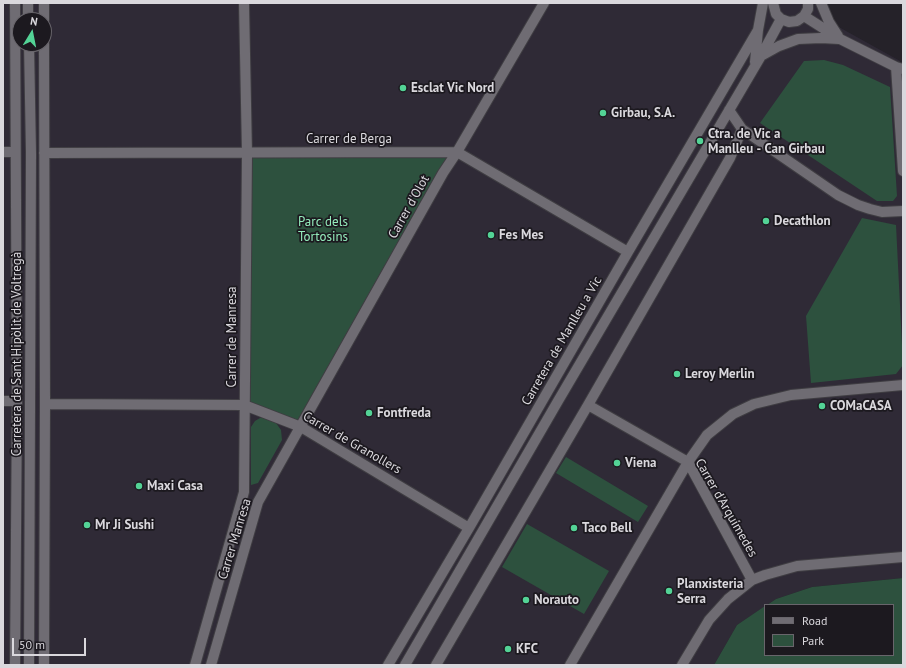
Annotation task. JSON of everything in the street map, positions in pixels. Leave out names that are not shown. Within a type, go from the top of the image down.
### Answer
[{"type":"street","name":"Carretera de Sant Hipòlit de Voltregà","points":[[15,3],[15,665]]},
{"type":"street","name":"Carrer de Manresa","points":[[195,665],[244,492],[247,152],[244,3]]},
{"type":"street","name":"Carrer d'Olot","points":[[300,427],[443,173],[457,152],[544,3]]},
{"type":"street","name":"Carretera de Manlleu a Vic","points":[[754,66],[763,3]]},
{"type":"street","points":[[773,3],[774,11],[781,19],[789,22],[793,22],[804,16],[808,9],[808,3]]},
{"type":"street","points":[[821,3],[829,22],[840,40]]},
{"type":"street","points":[[804,16],[840,40],[900,68],[903,171]]},
{"type":"street","name":"Carretera de Manlleu a Vic","points":[[405,665],[565,388],[761,56],[781,19]]},
{"type":"street","name":"Carretera de Manlleu a Vic","points":[[388,665],[758,30]]},
{"type":"street","name":"Carretera de Manlleu a Vic","points":[[761,56],[779,46],[798,40],[821,38],[840,40]]},
{"type":"street","name":"Carretera de Sant Hipòlit de Voltregà","points":[[29,52],[31,153],[30,665]]},
{"type":"street","name":"Carretera de Sant Hipòlit de Voltregà","points":[[44,52],[44,665]]},
{"type":"street","points":[[729,110],[742,129],[838,194],[858,205],[882,212],[903,211]]},
{"type":"street","points":[[436,665],[730,158],[742,129]]},
{"type":"street","points":[[3,152],[15,152]]},
{"type":"street","points":[[457,152],[628,252]]},
{"type":"street","name":"Carrer de Berga","points":[[44,153],[457,152]]},
{"type":"street","points":[[570,665],[688,462],[707,435],[733,414],[754,404],[791,396],[903,385]]},
{"type":"street","points":[[3,401],[16,401]]},
{"type":"street","name":"Carrer de Granollers","points":[[45,404],[244,405],[300,427],[469,528]]},
{"type":"street","name":"Carrer d'Arquímedes","points":[[588,405],[688,462],[752,580]]},
{"type":"street","name":"Carrer Manresa","points":[[211,665],[258,502],[300,427]]},
{"type":"street","points":[[682,665],[709,620],[728,599],[752,580],[797,566],[903,557]]},
{"type":"shaded area","points":[[3,3],[825,3],[837,26],[900,61],[903,104],[903,578],[812,587],[776,599],[768,604],[764,604],[764,607],[737,625],[714,665],[3,665]]},
{"type":"green space","points":[[824,60],[843,65],[890,87],[897,196],[893,201],[877,201],[760,123],[804,61]]},
{"type":"green space","name":"Parc dels Tortosins","points":[[457,152],[301,427],[244,405],[247,153]]},
{"type":"green space","points":[[862,218],[896,225],[903,365],[896,374],[811,383],[806,316]]},
{"type":"green space","points":[[260,418],[276,423],[281,430],[282,440],[258,483],[251,485],[251,427],[255,421]]},
{"type":"green space","points":[[566,457],[648,506],[638,522],[556,473]]},
{"type":"green space","points":[[527,524],[609,571],[584,614],[502,567]]},
{"type":"green space","points":[[903,578],[903,665],[714,665],[737,625],[764,607],[764,656],[894,656],[894,604],[768,604],[776,599],[812,587]]},
{"type":"place","name":"Esclat Vic Nord","points":[[403,88]]},
{"type":"place","name":"Girbau, S.A.","points":[[603,113]]},
{"type":"place","name":"Ctra. de Vic a Manlleu - Can Girbau","points":[[700,141]]},
{"type":"place","name":"Decathlon","points":[[766,221]]},
{"type":"place","name":"Fes Mes","points":[[491,235]]},
{"type":"place","name":"Leroy Merlin","points":[[677,374]]},
{"type":"place","name":"COMaCASA","points":[[822,406]]},
{"type":"place","name":"Fontfreda","points":[[369,413]]},
{"type":"place","name":"Viena","points":[[617,463]]},
{"type":"place","name":"Maxi Casa","points":[[139,486]]},
{"type":"place","name":"Mr Ji Sushi","points":[[87,525]]},
{"type":"place","name":"Taco Bell","points":[[574,528]]},
{"type":"place","name":"Planxisteria Serra","points":[[669,591]]},
{"type":"place","name":"Norauto","points":[[526,600]]},
{"type":"place","name":"KFC","points":[[508,649]]}]
